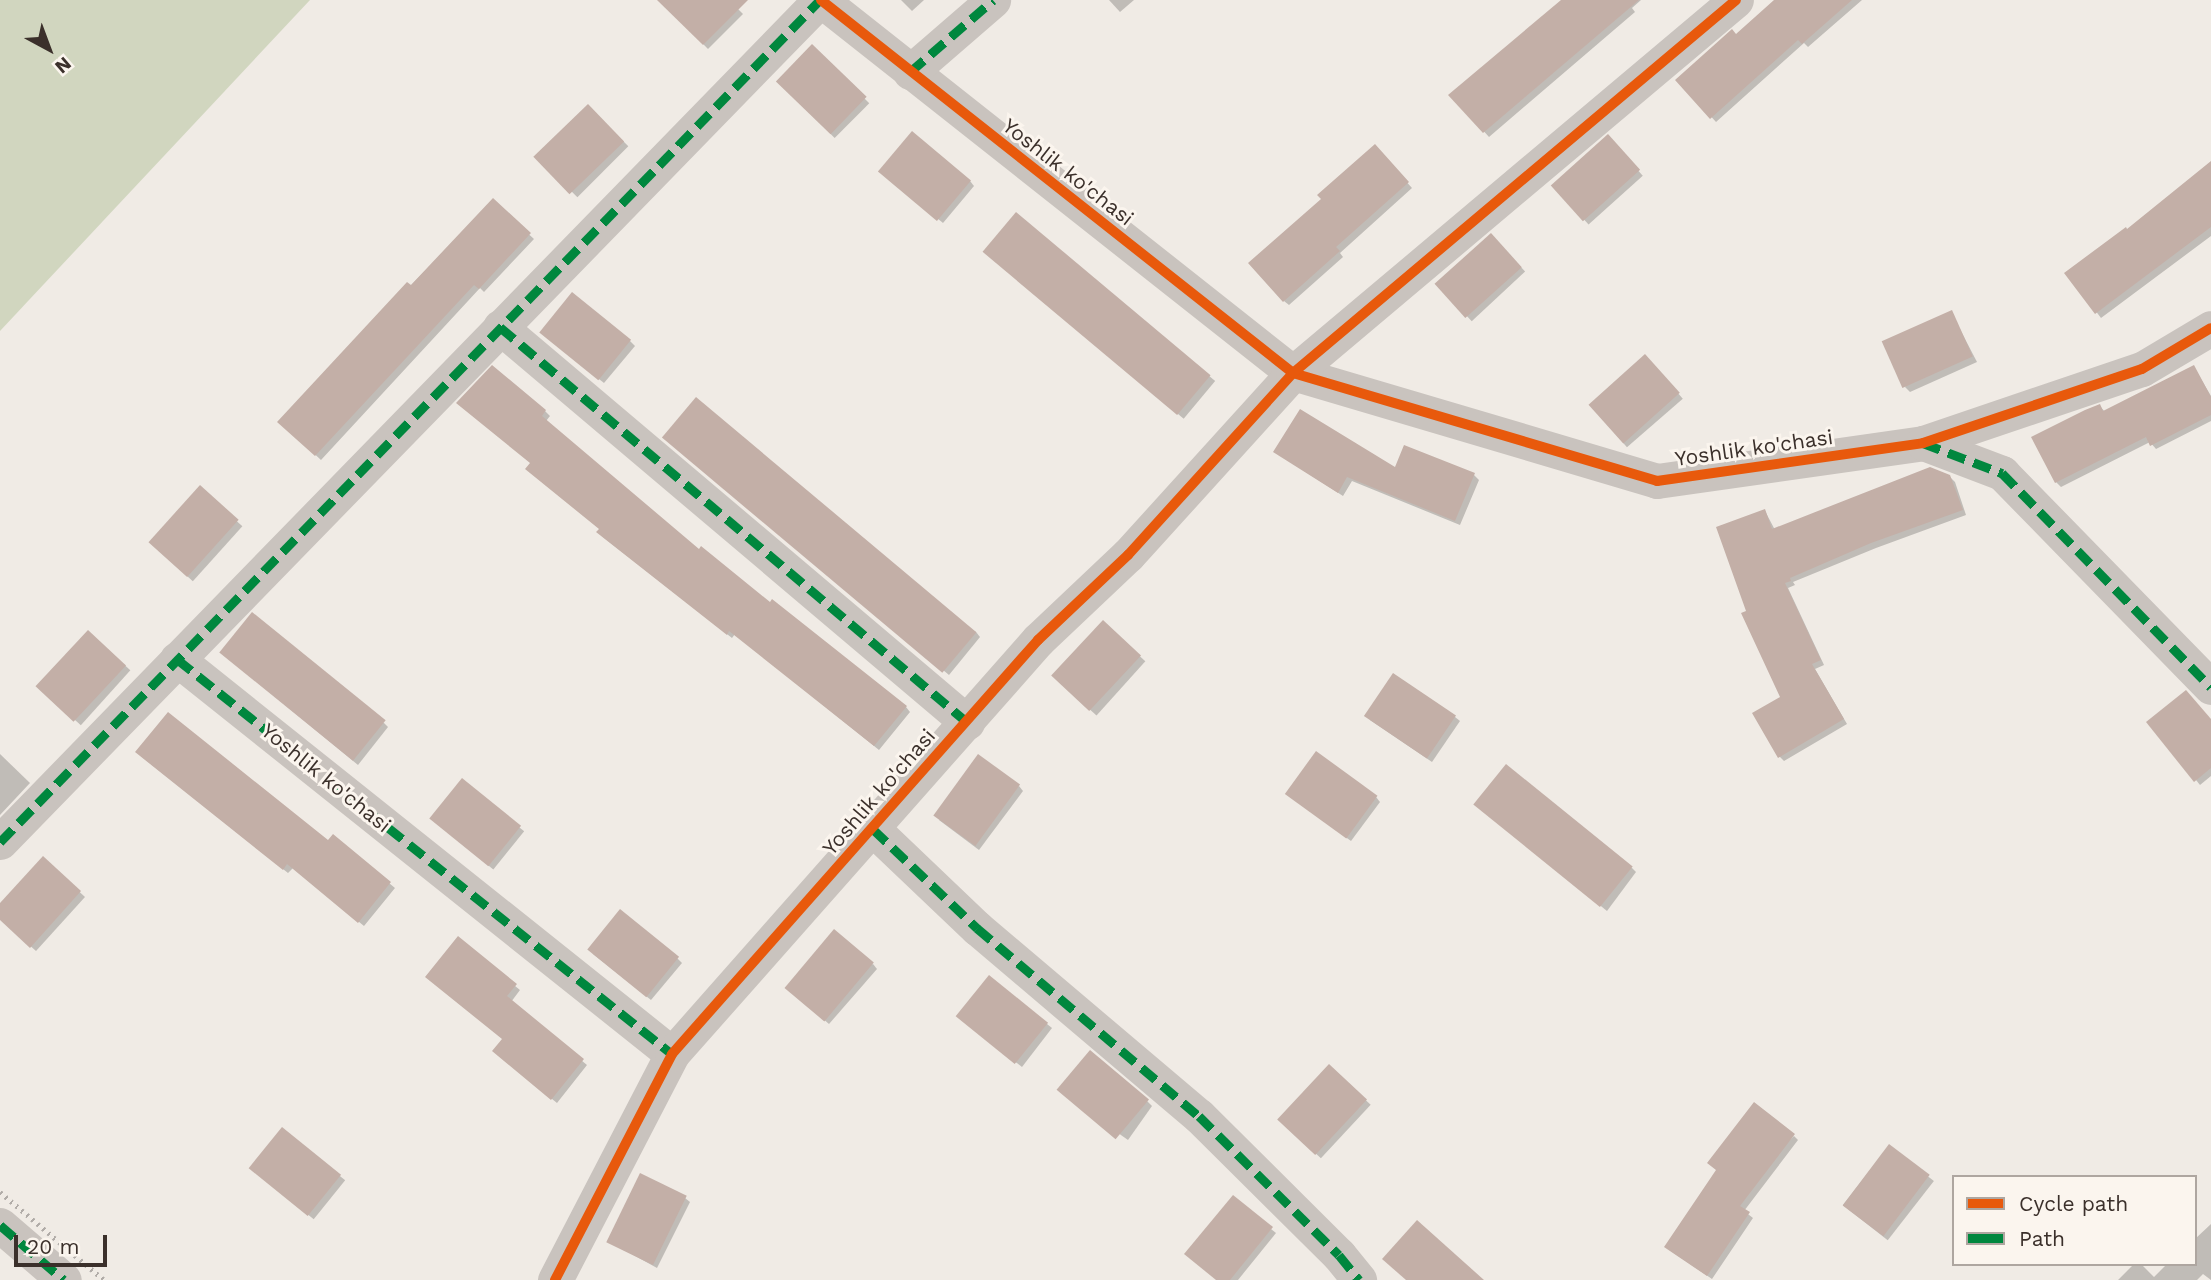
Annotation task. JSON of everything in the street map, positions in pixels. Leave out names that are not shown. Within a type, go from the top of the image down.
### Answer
[{"type":"street","name":"Yoshlik ko'chasi","points":[[0,842],[820,0],[1293,373],[1657,481],[1923,443],[2142,369],[2211,328]]},
{"type":"street","points":[[909,72],[993,0]]},
{"type":"street","name":"Yoshlik ko'chasi","points":[[555,1280],[672,1054],[873,830],[1038,640],[1128,555],[1293,373],[1736,0]]},
{"type":"street","name":"Yoshlik ko'chasi","points":[[500,327],[967,722]]},
{"type":"street","name":"Yoshlik ko'chasi","points":[[1923,443],[2002,473],[2211,687]]},
{"type":"street","name":"Yoshlik ko'chasi","points":[[177,659],[672,1054]]},
{"type":"street","name":"Yoshlik ko'chasi","points":[[873,830],[977,928],[1199,1116],[1339,1255],[1359,1280]]},
{"type":"street","points":[[0,1225],[64,1280]]},
{"type":"green space","points":[[0,0],[310,0],[0,331]]},
{"type":"building","points":[[657,0],[748,0],[703,45]]},
{"type":"building","points":[[1561,0],[1639,0],[1483,133],[1448,95]]},
{"type":"building","points":[[1774,0],[1852,0],[1802,44],[1798,40],[1710,119],[1675,80],[1732,29],[1736,34]]},
{"type":"building","points":[[812,44],[867,97],[831,134],[776,81]]},
{"type":"building","points":[[588,104],[624,141],[569,194],[533,157]]},
{"type":"building","points":[[912,131],[971,180],[937,221],[878,172]]},
{"type":"building","points":[[1608,134],[1640,170],[1583,221],[1551,186]]},
{"type":"building","points":[[1375,144],[1409,182],[1336,247],[1340,251],[1283,302],[1248,263],[1321,199],[1317,195]]},
{"type":"building","points":[[2211,161],[2211,227],[2095,314],[2064,273],[2126,227],[2127,229]]},
{"type":"building","points":[[493,198],[531,233],[479,289],[474,285],[315,456],[277,422],[407,282],[411,285]]},
{"type":"building","points":[[1016,212],[1211,375],[1177,415],[983,252]]},
{"type":"building","points":[[1491,233],[1522,267],[1465,318],[1435,284]]},
{"type":"building","points":[[572,292],[631,340],[598,380],[539,332]]},
{"type":"building","points":[[1952,310],[1973,357],[1902,388],[1882,341]]},
{"type":"building","points":[[1645,354],[1680,393],[1623,443],[1589,405]]},
{"type":"building","points":[[492,365],[546,410],[542,416],[699,549],[701,546],[770,602],[772,599],[907,706],[874,746],[729,631],[727,635],[596,532],[599,529],[525,469],[530,463],[456,403]]},
{"type":"building","points":[[2194,365],[2211,397],[2211,415],[2150,446],[2146,437],[2055,483],[2031,437],[2100,404],[2103,411]]},
{"type":"building","points":[[696,397],[976,632],[942,673],[662,438]]},
{"type":"building","points":[[1300,409],[1395,467],[1404,445],[1475,473],[1455,521],[1347,477],[1338,493],[1273,452]]},
{"type":"building","points":[[1930,467],[1950,475],[1963,510],[1871,543],[1790,578],[1791,581],[1785,583],[1821,660],[1812,664],[1844,719],[1778,758],[1752,713],[1780,697],[1741,613],[1746,611],[1716,527],[1765,509],[1772,529]]},
{"type":"building","points":[[200,485],[239,520],[187,577],[148,542]]},
{"type":"building","points":[[252,612],[386,720],[353,761],[219,652]]},
{"type":"building","points":[[1103,620],[1141,655],[1089,711],[1051,676]]},
{"type":"building","points":[[88,630],[126,665],[74,722],[35,686]]},
{"type":"building","points":[[1393,673],[1456,715],[1427,759],[1364,716]]},
{"type":"building","points":[[2186,690],[2211,719],[2211,768],[2194,782],[2146,722]]},
{"type":"building","points":[[168,712],[328,840],[333,834],[391,882],[358,923],[287,864],[283,870],[135,752]]},
{"type":"building","points":[[1316,751],[1377,796],[1346,839],[1285,794]]},
{"type":"building","points":[[978,754],[1020,785],[975,846],[933,815]]},
{"type":"building","points":[[1506,764],[1633,867],[1600,907],[1473,804]]},
{"type":"building","points":[[462,778],[521,826],[488,866],[429,818]]},
{"type":"building","points":[[43,856],[81,891],[30,948],[0,920],[0,903]]},
{"type":"building","points":[[620,909],[679,957],[646,997],[587,949]]},
{"type":"building","points":[[834,929],[874,962],[824,1021],[785,988]]},
{"type":"building","points":[[458,936],[517,984],[507,996],[584,1059],[551,1100],[492,1051],[502,1039],[425,977]]},
{"type":"building","points":[[989,975],[1048,1023],[1015,1064],[956,1016]]},
{"type":"building","points":[[1090,1050],[1149,1099],[1116,1139],[1057,1090]]},
{"type":"building","points":[[1329,1064],[1367,1099],[1315,1155],[1277,1120]]},
{"type":"building","points":[[1754,1102],[1795,1134],[1740,1206],[1750,1212],[1707,1276],[1664,1247],[1716,1170],[1707,1163]]},
{"type":"building","points":[[282,1127],[341,1175],[308,1216],[249,1168]]},
{"type":"building","points":[[1889,1144],[1930,1175],[1883,1236],[1843,1205]]},
{"type":"building","points":[[640,1173],[687,1196],[653,1265],[606,1242]]},
{"type":"building","points":[[1233,1195],[1273,1227],[1230,1280],[1216,1280],[1184,1254]]},
{"type":"building","points":[[1417,1220],[1484,1280],[1406,1280],[1382,1259]]},
{"type":"railway","points":[[0,1192],[104,1280]]},
{"type":"marked path","points":[[0,842],[820,0]]},
{"type":"marked path","points":[[910,72],[993,0]]},
{"type":"marked path","points":[[500,327],[967,722]]},
{"type":"marked path","points":[[1923,443],[2002,473],[2211,687]]},
{"type":"marked path","points":[[177,659],[672,1054]]},
{"type":"marked path","points":[[873,829],[977,928],[1199,1116],[1339,1255],[1359,1280]]},
{"type":"marked path","points":[[0,1225],[64,1280]]},
{"type":"cycle path","points":[[821,0],[1293,373],[1657,481],[1923,443],[2142,369],[2211,328]]},
{"type":"cycle path","points":[[555,1280],[672,1054],[1038,640],[1128,555],[1293,373],[1736,0]]}]
